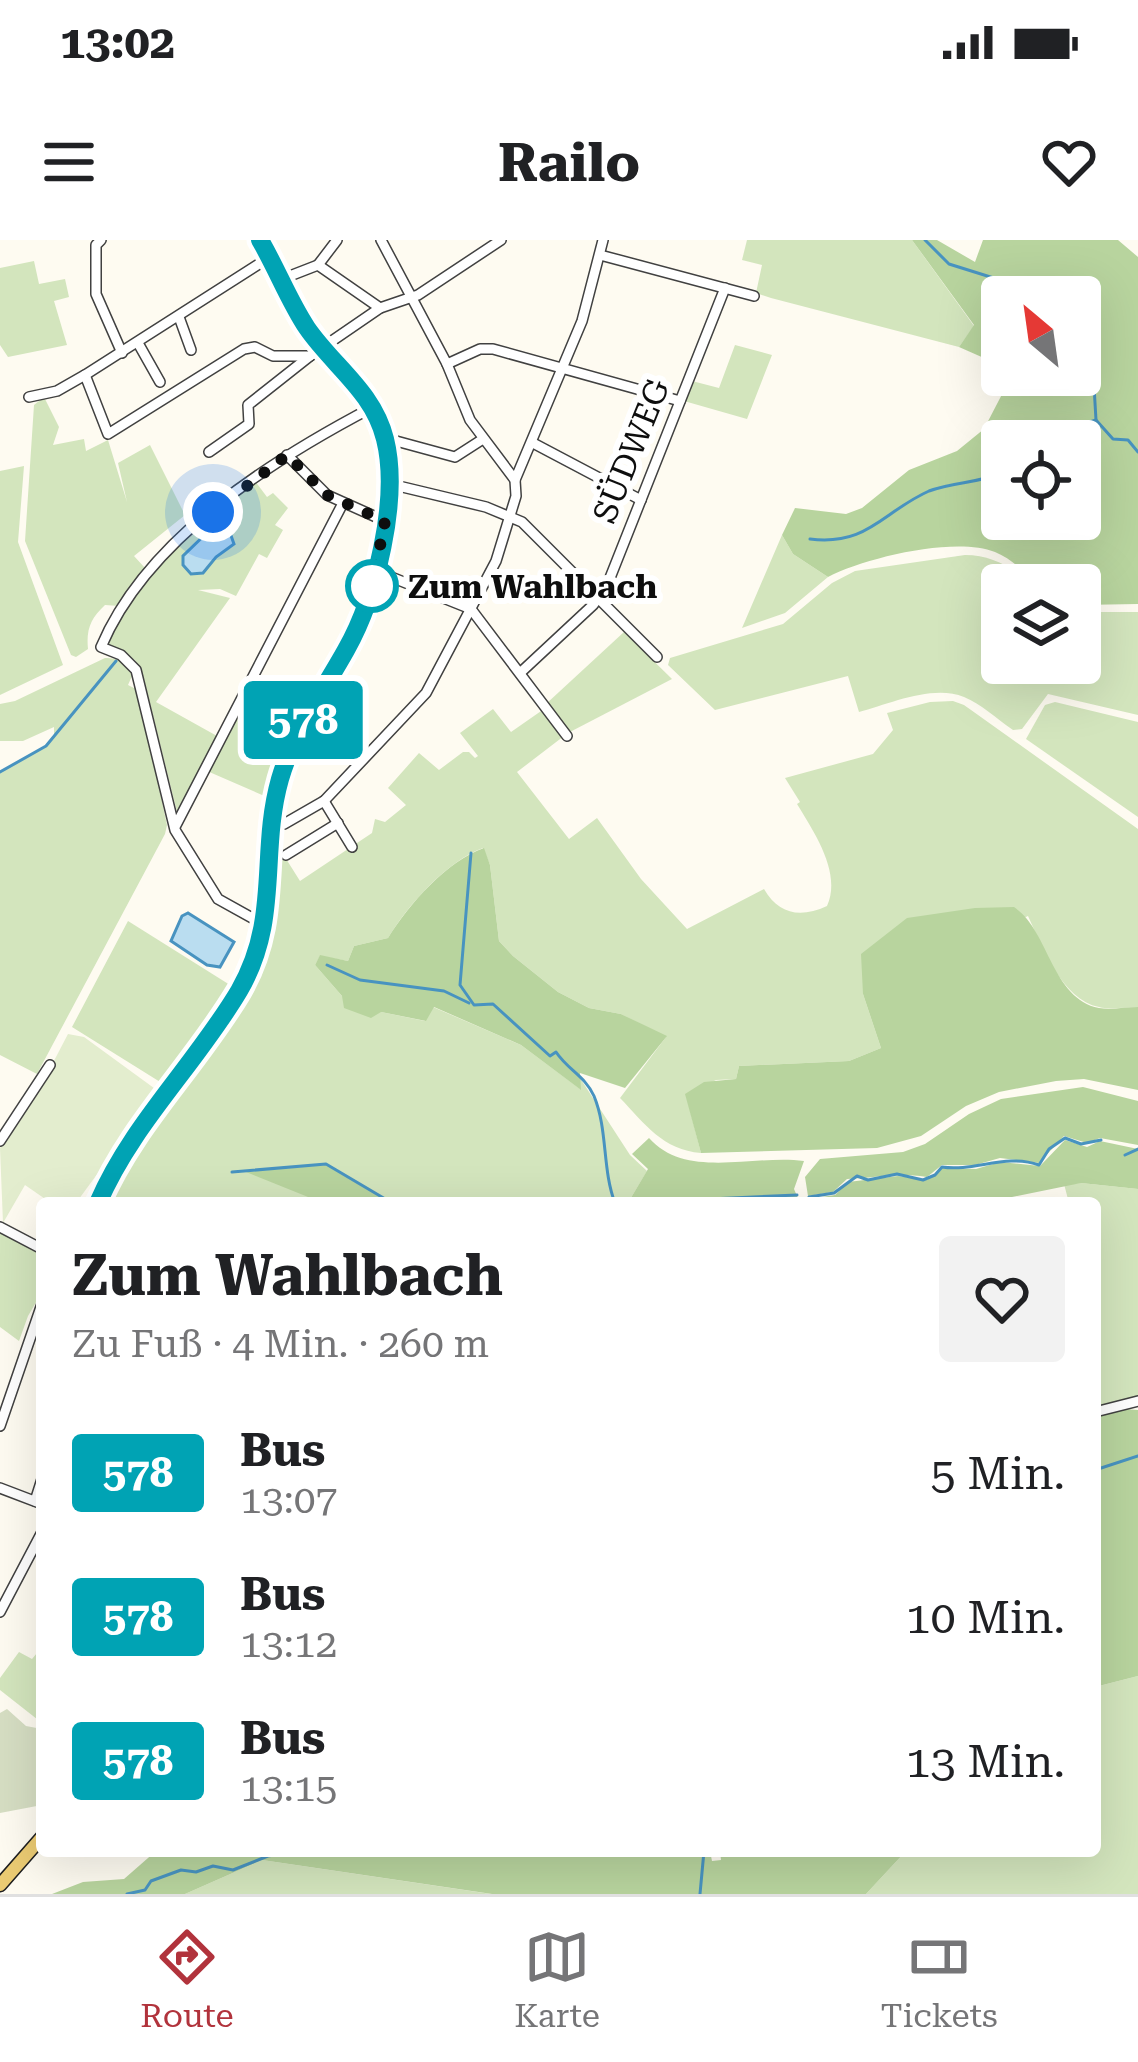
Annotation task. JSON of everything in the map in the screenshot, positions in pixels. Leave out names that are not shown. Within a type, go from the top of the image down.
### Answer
[{"type":"main road","points":[[101,1197],[134,1137],[239,990],[265,925],[271,825],[288,753],[347,647],[376,572],[385,521],[390,484],[385,438],[373,407],[359,386],[317,352],[260,240]]},
{"type":"main road","points":[[0,1886],[36,1844]]},
{"type":"street","points":[[101,240],[96,250],[96,294],[122,353]]},
{"type":"street","points":[[283,279],[318,265],[337,240]]},
{"type":"street","points":[[381,240],[447,364],[470,420],[515,480]]},
{"type":"street","points":[[209,452],[249,424],[248,405],[317,352],[380,308],[411,298],[480,245],[502,240]]},
{"type":"street","points":[[271,825],[284,824],[324,801],[426,693],[496,561],[516,496],[515,480],[589,299],[603,240]]},
{"type":"street","points":[[600,255],[754,296]]},
{"type":"street","points":[[29,398],[57,391],[138,344],[270,257]]},
{"type":"street","points":[[318,265],[380,308]]},
{"type":"street","name":"SÜDWEG","points":[[520,673],[598,598],[725,288]]},
{"type":"street","points":[[179,317],[191,350]]},
{"type":"street","points":[[138,344],[160,382]]},
{"type":"street","points":[[85,375],[108,434],[244,349],[255,346],[273,356],[317,352]]},
{"type":"street","points":[[447,364],[487,348],[680,401]]},
{"type":"street","points":[[265,925],[218,899],[175,827],[136,670],[121,655],[100,646],[126,596],[145,572],[287,455],[373,407]]},
{"type":"street","points":[[385,438],[455,457],[483,439]]},
{"type":"street","points":[[533,443],[641,500]]},
{"type":"street","points":[[287,455],[323,492],[385,521]]},
{"type":"street","points":[[390,484],[511,516],[657,657]]},
{"type":"street","points":[[175,827],[343,503]]},
{"type":"street","points":[[376,572],[471,608],[567,736]]},
{"type":"street","points":[[324,801],[352,847]]},
{"type":"street","points":[[286,855],[338,823]]},
{"type":"street","points":[[0,1141],[50,1065]]},
{"type":"street","points":[[0,1227],[36,1246]]},
{"type":"street","points":[[0,1426],[36,1321]]},
{"type":"street","points":[[1101,1410],[1138,1401]]},
{"type":"street","points":[[0,1488],[36,1501]]},
{"type":"street","points":[[0,1612],[36,1543]]},
{"type":"green space","points":[[747,240],[912,240],[974,326],[959,347],[756,293],[762,265],[742,260]]},
{"type":"green space","points":[[912,240],[937,240],[975,262],[983,240],[1118,240],[1138,257],[1138,604],[1101,605],[1101,564],[1014,564],[995,552],[957,546],[910,551],[828,577],[793,554],[782,535],[795,508],[846,514],[862,508],[909,470],[957,451],[981,431],[981,540],[1101,540],[1101,420],[989,420],[1001,396],[1101,396],[1101,276],[981,276],[981,357],[959,347],[974,325]]},
{"type":"green space","points":[[34,261],[39,284],[65,279],[69,297],[54,301],[67,345],[8,357],[0,345],[0,268]]},
{"type":"green space","points":[[735,345],[772,355],[747,419],[684,401],[692,381],[719,388]]},
{"type":"green space","points":[[44,397],[59,427],[53,445],[84,439],[86,451],[108,440],[127,502],[118,463],[150,445],[185,515],[134,556],[145,568],[119,606],[105,605],[96,615],[88,649],[76,657],[71,655],[25,541],[34,405]]},
{"type":"green space","points":[[24,466],[18,542],[63,665],[0,695],[0,471]]},
{"type":"green space","points":[[255,481],[267,497],[273,493],[288,508],[275,525],[283,530],[267,558],[259,554],[236,596],[220,589],[198,590],[230,598],[156,702],[217,736],[177,812],[144,679],[135,660],[107,643],[140,580]]},
{"type":"green space","points":[[782,535],[793,554],[828,577],[785,613],[742,628]]},
{"type":"green space","points":[[965,555],[1002,564],[981,564],[981,684],[1101,684],[1101,612],[1138,612],[1138,715],[1048,694],[1022,729],[1013,730],[970,700],[952,694],[911,697],[859,712],[848,676],[715,710],[668,665],[670,658],[783,624],[832,583],[855,571]]},
{"type":"green space","points":[[624,632],[672,679],[568,733],[546,704]]},
{"type":"green space","points":[[105,658],[125,664],[132,676],[128,685],[138,690],[167,825],[37,1074],[0,1055],[0,772],[46,746],[54,727],[23,741],[0,741],[0,704]]},
{"type":"green space","points":[[256,677],[309,700],[282,754],[269,798],[207,771],[237,712],[267,724],[274,707],[247,695]]},
{"type":"green space","points":[[930,702],[964,705],[1138,829],[1138,1007],[1099,1007],[1074,994],[1055,970],[1028,916],[863,994],[881,1048],[849,1061],[739,1066],[736,1079],[716,1080],[686,1095],[701,1153],[688,1151],[656,1134],[620,1098],[666,1037],[621,1014],[589,1008],[558,992],[513,956],[499,941],[490,865],[483,848],[430,886],[388,938],[354,946],[348,961],[320,956],[315,965],[342,996],[381,1012],[425,1021],[433,1007],[521,1045],[580,1089],[578,1075],[630,1155],[647,1171],[631,1197],[110,1197],[119,1168],[262,950],[275,889],[276,858],[283,854],[300,881],[372,833],[375,819],[385,822],[406,805],[388,788],[419,753],[439,770],[463,752],[475,758],[478,756],[460,733],[493,709],[511,732],[544,709],[564,736],[517,772],[569,839],[597,818],[641,879],[687,929],[764,889],[791,912],[827,906],[829,867],[785,778],[873,754],[893,730],[887,713]]},
{"type":"green space","points":[[1055,702],[1138,722],[1138,817],[1026,739],[1045,705]]},
{"type":"green space","points":[[484,848],[499,941],[513,956],[558,992],[667,1036],[625,1088],[580,1073],[581,1090],[521,1045],[434,1007],[426,1021],[381,1012],[371,1018],[344,1008],[342,996],[315,965],[320,955],[348,961],[354,946],[388,938],[430,885]]},
{"type":"green space","points":[[1014,907],[1035,931],[1060,978],[1083,1002],[1104,1009],[1138,1007],[1138,1090],[1084,1079],[1056,1081],[999,1092],[966,1106],[921,1136],[877,1148],[701,1153],[685,1094],[704,1082],[736,1079],[739,1066],[849,1061],[881,1048],[863,994],[861,954],[907,918]]},
{"type":"green space","points":[[128,921],[230,985],[243,962],[246,965],[227,1001],[165,1085],[72,1027]]},
{"type":"green space","points":[[68,1034],[84,1037],[158,1091],[80,1197],[42,1197],[25,1185],[3,1223],[0,1148]]},
{"type":"green space","points":[[1083,1087],[1138,1101],[1138,1145],[1100,1138],[1087,1143],[1064,1136],[1039,1163],[1000,1158],[975,1165],[942,1165],[927,1177],[847,1179],[833,1192],[808,1196],[805,1177],[820,1159],[903,1152],[1001,1099]]},
{"type":"green space","points":[[649,1138],[664,1151],[701,1162],[804,1161],[794,1189],[797,1197],[631,1197],[648,1169],[632,1154]]},
{"type":"green space","points":[[1065,1140],[1087,1147],[1100,1141],[1138,1149],[1138,1189],[1081,1183],[1012,1197],[822,1197],[835,1195],[848,1182],[898,1176],[927,1180],[942,1168],[976,1169],[1000,1162],[1040,1166]]},
{"type":"green space","points":[[326,1165],[380,1197],[308,1197],[246,1172]]},
{"type":"green space","points":[[1064,1184],[1138,1189],[1138,1397],[1101,1406],[1101,1197],[1067,1197]]},
{"type":"green space","points":[[0,1233],[36,1251],[36,1302],[19,1341],[0,1327]]},
{"type":"green space","points":[[1138,1410],[1138,1676],[1101,1685],[1101,1416]]},
{"type":"green space","points":[[19,1652],[32,1659],[36,1654],[36,1718],[0,1690],[0,1678]]},
{"type":"green space","points":[[1138,1676],[1138,1894],[866,1894],[900,1857],[1101,1857],[1101,1685]]},
{"type":"green space","points":[[7,1709],[26,1726],[36,1728],[36,1806],[0,1813],[0,1713]]},
{"type":"green space","points":[[149,1857],[711,1857],[712,1861],[721,1857],[900,1857],[866,1894],[492,1894],[262,1860],[185,1894],[52,1894],[83,1882],[124,1879]]},
{"type":"green space","points":[[262,1860],[491,1894],[185,1894]]},
{"type":"water","points":[[216,524],[229,530],[234,544],[203,573],[191,574],[183,565],[183,556]]},
{"type":"water","points":[[188,913],[234,942],[220,967],[207,965],[171,941]]},
{"type":"waterway","points":[[925,240],[949,264],[987,276]]},
{"type":"waterway","points":[[1095,396],[1096,420],[1113,439],[1128,440],[1138,452]]},
{"type":"waterway","points":[[810,539],[830,540],[861,532],[929,491],[981,480]]},
{"type":"waterway","points":[[0,772],[46,746],[116,661]]},
{"type":"waterway","points":[[471,853],[460,985],[474,1005],[493,1004],[550,1056],[556,1052],[590,1089],[601,1122],[613,1197]]},
{"type":"waterway","points":[[327,965],[360,980],[444,991],[469,1003]]},
{"type":"waterway","points":[[809,1197],[834,1193],[857,1176],[868,1180],[897,1174],[923,1180],[942,1167],[1014,1161],[1039,1165],[1049,1149],[1065,1138],[1081,1144],[1101,1140]]},
{"type":"waterway","points":[[1125,1155],[1138,1149]]},
{"type":"waterway","points":[[232,1172],[326,1164],[382,1197]]},
{"type":"waterway","points":[[754,1197],[797,1195]]},
{"type":"waterway","points":[[1101,1468],[1138,1456]]},
{"type":"waterway","points":[[127,1894],[145,1890],[151,1881],[181,1870],[196,1872],[213,1866],[233,1870],[266,1857]]},
{"type":"waterway","points":[[700,1894],[703,1857]]},
{"type":"bus line","name":"578","points":[[101,1197],[134,1137],[239,990],[253,961],[268,908],[271,825],[278,784],[302,723],[359,624],[381,548],[389,461],[373,407],[299,315],[260,240]]},
{"type":"place","name":"Zum Wahlbach","points":[[372,586]]},
{"type":"route","points":[[213,512],[287,455],[327,495],[385,521],[372,586]]}]
